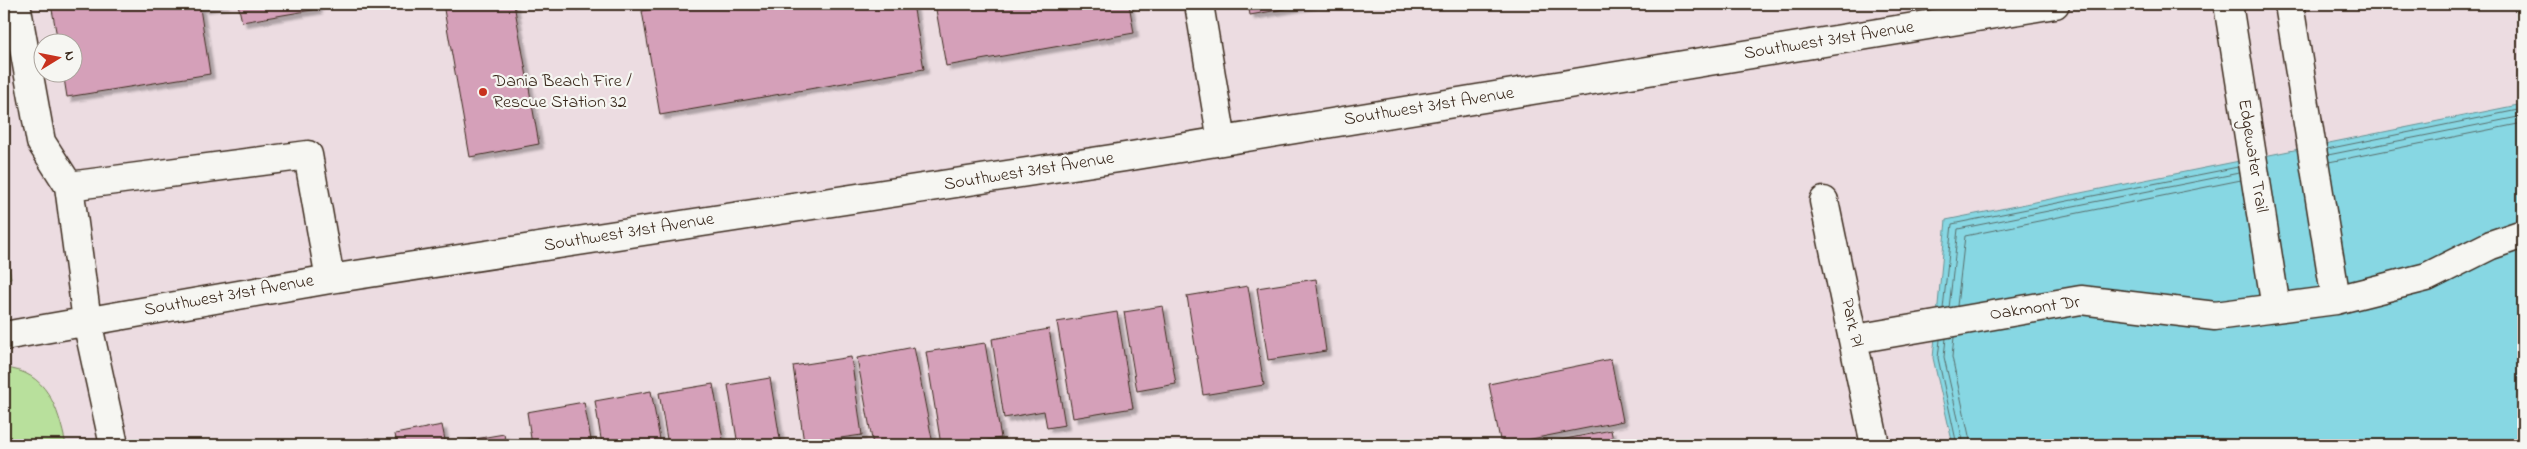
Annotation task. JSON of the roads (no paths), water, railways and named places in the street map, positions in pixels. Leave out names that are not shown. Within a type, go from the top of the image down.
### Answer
[{"type":"street","points":[[16,4],[40,142],[69,186],[87,321],[114,445]]},
{"type":"street","points":[[1199,4],[1222,141]]},
{"type":"street","name":"Southwest 31st Avenue","points":[[4,336],[330,279],[1222,141],[2055,4]]},
{"type":"street","name":"Edgewater Trail","points":[[2228,4],[2276,308]]},
{"type":"street","points":[[2289,4],[2336,300],[2427,277],[2491,245],[2523,234]]},
{"type":"street","points":[[69,186],[308,155],[330,279]]},
{"type":"street","name":"Park Pl","points":[[1824,201],[1855,339],[1875,445]]},
{"type":"street","name":"Oakmont Dr","points":[[1855,339],[2082,300],[2215,316],[2336,300]]},
{"type":"water","points":[[2523,104],[2523,445],[1953,445],[1933,358],[1946,220]]},
{"type":"place","name":"Dania Beach Fire / Rescue Station 32","points":[[483,92]]}]
